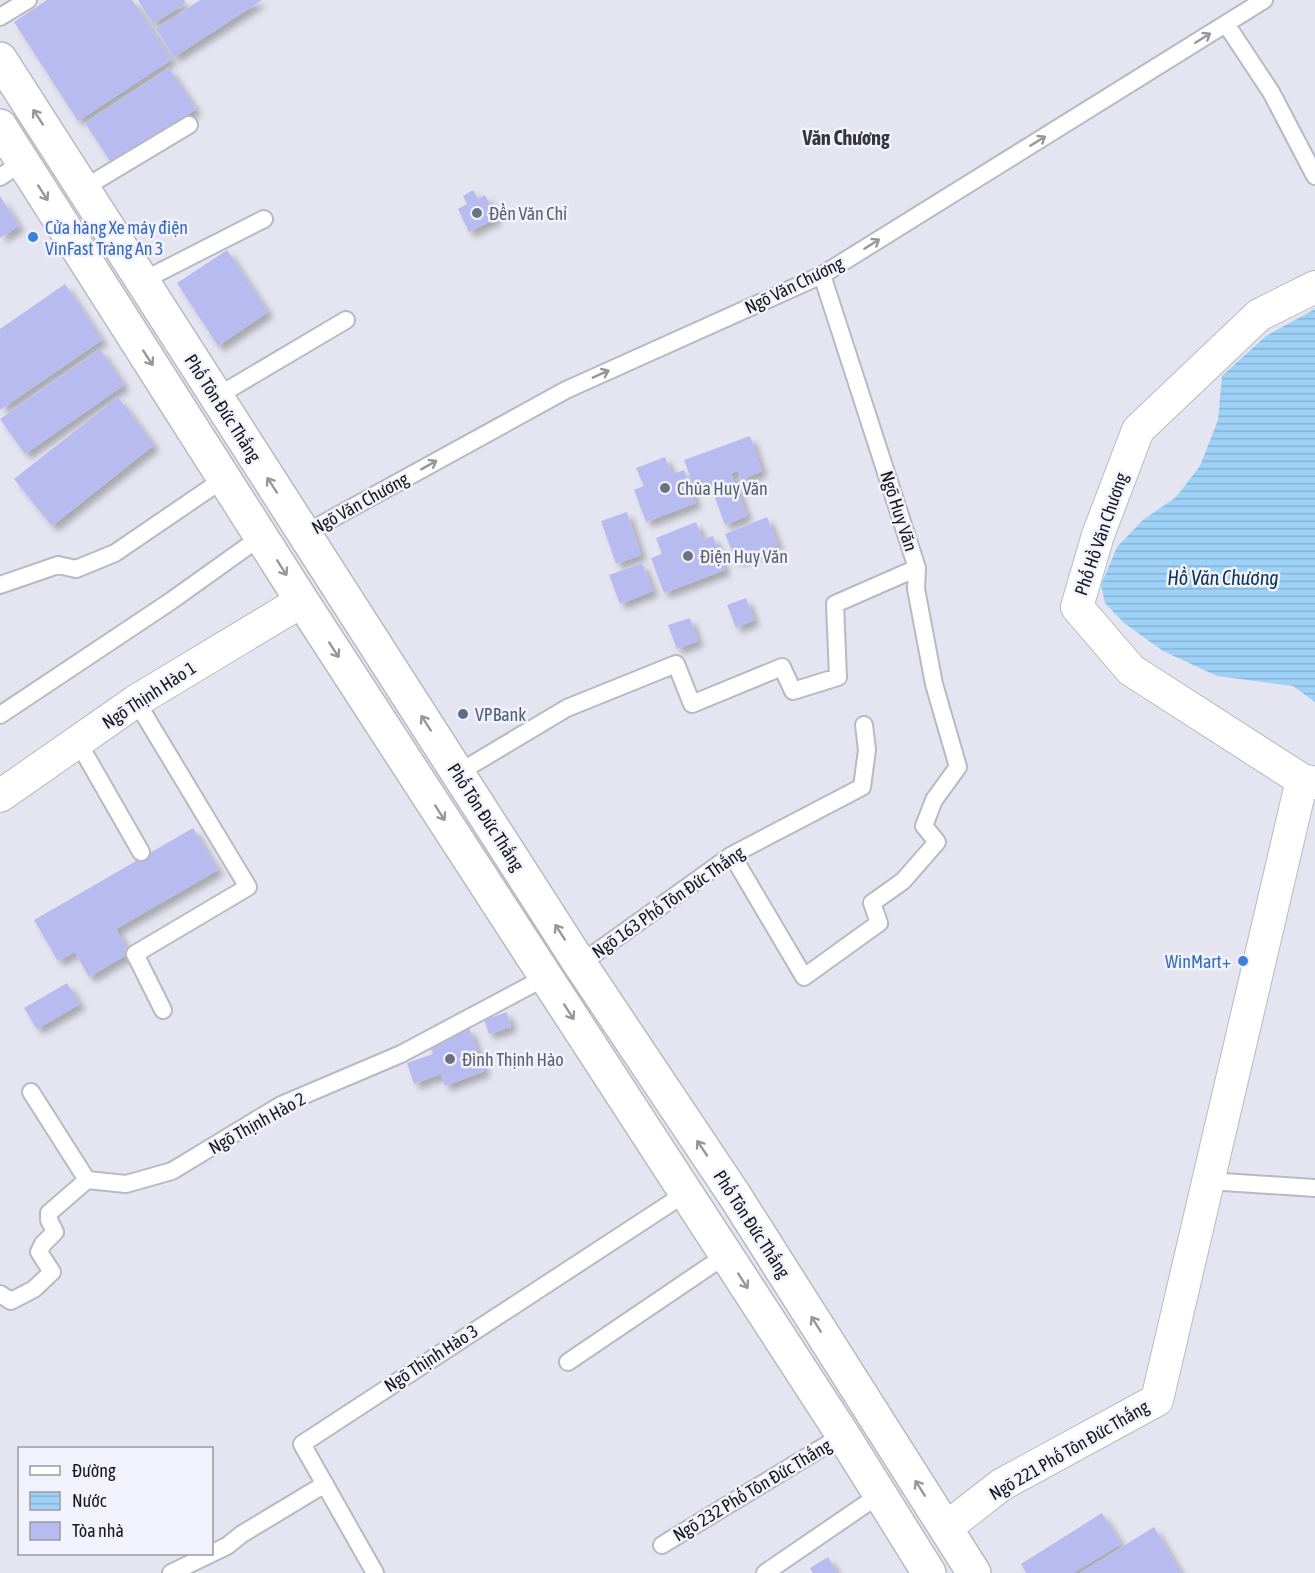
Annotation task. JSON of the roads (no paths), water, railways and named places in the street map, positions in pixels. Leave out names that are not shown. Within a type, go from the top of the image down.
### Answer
[{"type":"main road","name":"Phố Tôn Đức Thắng","points":[[0,59],[580,964],[735,1196],[974,1573]]},
{"type":"main road","name":"Phố Tôn Đức Thắng","points":[[0,126],[11,169],[225,478],[302,601],[843,1435],[929,1573]]},
{"type":"main road","points":[[302,601],[334,581]]},
{"type":"street","name":"Phố Hồ Văn Chương","points":[[1309,781],[1131,670],[1077,607],[1098,534],[1138,430],[1259,315],[1315,287]]},
{"type":"street","name":"Ngõ Thịnh Hào 1","points":[[0,796],[136,701],[302,601]]},
{"type":"street","name":"Ngõ 221 Phố Tôn Đức Thắng","points":[[945,1528],[1001,1485],[1157,1400],[1208,1181],[1309,781]]},
{"type":"lane","points":[[0,17],[28,0]]},
{"type":"lane","name":"Ngõ Văn Chương","points":[[304,534],[567,390],[822,275],[1264,0]]},
{"type":"lane","points":[[1226,24],[1271,92],[1315,176]]},
{"type":"lane","points":[[84,188],[189,124]]},
{"type":"lane","points":[[142,281],[264,219]]},
{"type":"lane","name":"Ngõ Huy Văn","points":[[458,773],[567,708],[676,664],[692,704],[782,667],[793,691],[838,677],[835,604],[917,568],[822,275]]},
{"type":"lane","points":[[216,397],[346,320]]},
{"type":"lane","points":[[0,585],[58,565],[76,569],[115,553],[225,478]]},
{"type":"lane","points":[[0,715],[171,601],[262,536]]},
{"type":"lane","points":[[732,855],[804,977],[879,923],[872,903],[903,881],[937,842],[924,826],[934,800],[958,767],[934,684],[916,589],[917,568]]},
{"type":"lane","points":[[136,701],[248,886],[135,954],[163,1010]]},
{"type":"lane","name":"Ngõ 163 Phố Tôn Đức Thắng","points":[[580,964],[732,855],[862,786],[867,750],[864,725]]},
{"type":"lane","points":[[78,742],[141,852]]},
{"type":"lane","name":"Ngõ Thịnh Hào 2","points":[[87,1180],[126,1184],[172,1171],[281,1105],[401,1054],[546,977]]},
{"type":"lane","points":[[0,1294],[11,1301],[34,1289],[52,1272],[39,1252],[43,1244],[55,1232],[49,1220],[50,1213],[87,1180],[31,1092]]},
{"type":"lane","points":[[1208,1181],[1315,1188]]},
{"type":"lane","name":"Ngõ Thịnh Hào 3","points":[[375,1573],[302,1444],[686,1193]]},
{"type":"lane","points":[[568,1362],[726,1255]]},
{"type":"lane","name":"Ngõ 232 Phố Tôn Đức Thắng","points":[[662,1545],[843,1435]]},
{"type":"lane","points":[[213,1553],[325,1484]]},
{"type":"lane","points":[[765,1573],[879,1495]]},
{"type":"lane","points":[[171,1573],[208,1555]]},
{"type":"water","name":"Hồ Văn Chương","points":[[1315,309],[1315,702],[1293,686],[1217,676],[1163,651],[1124,623],[1105,603],[1101,585],[1117,547],[1143,520],[1176,497],[1200,466],[1218,420],[1222,376],[1266,336]]},
{"type":"place","name":"Đền Văn Chỉ","points":[[477,213]]},
{"type":"place","name":"Cửa hàng Xe máy điện VinFast Tràng An 3","points":[[33,237]]},
{"type":"place","name":"Chùa Huy Văn","points":[[665,488]]},
{"type":"place","name":"Điện Huy Văn","points":[[688,556]]},
{"type":"place","name":"VPBank","points":[[463,714]]},
{"type":"place","name":"WinMart+","points":[[1243,961]]},
{"type":"place","name":"Đình Thịnh Hào","points":[[450,1059]]},
{"type":"district","name":"Văn Chương","points":[[846,137]]}]
